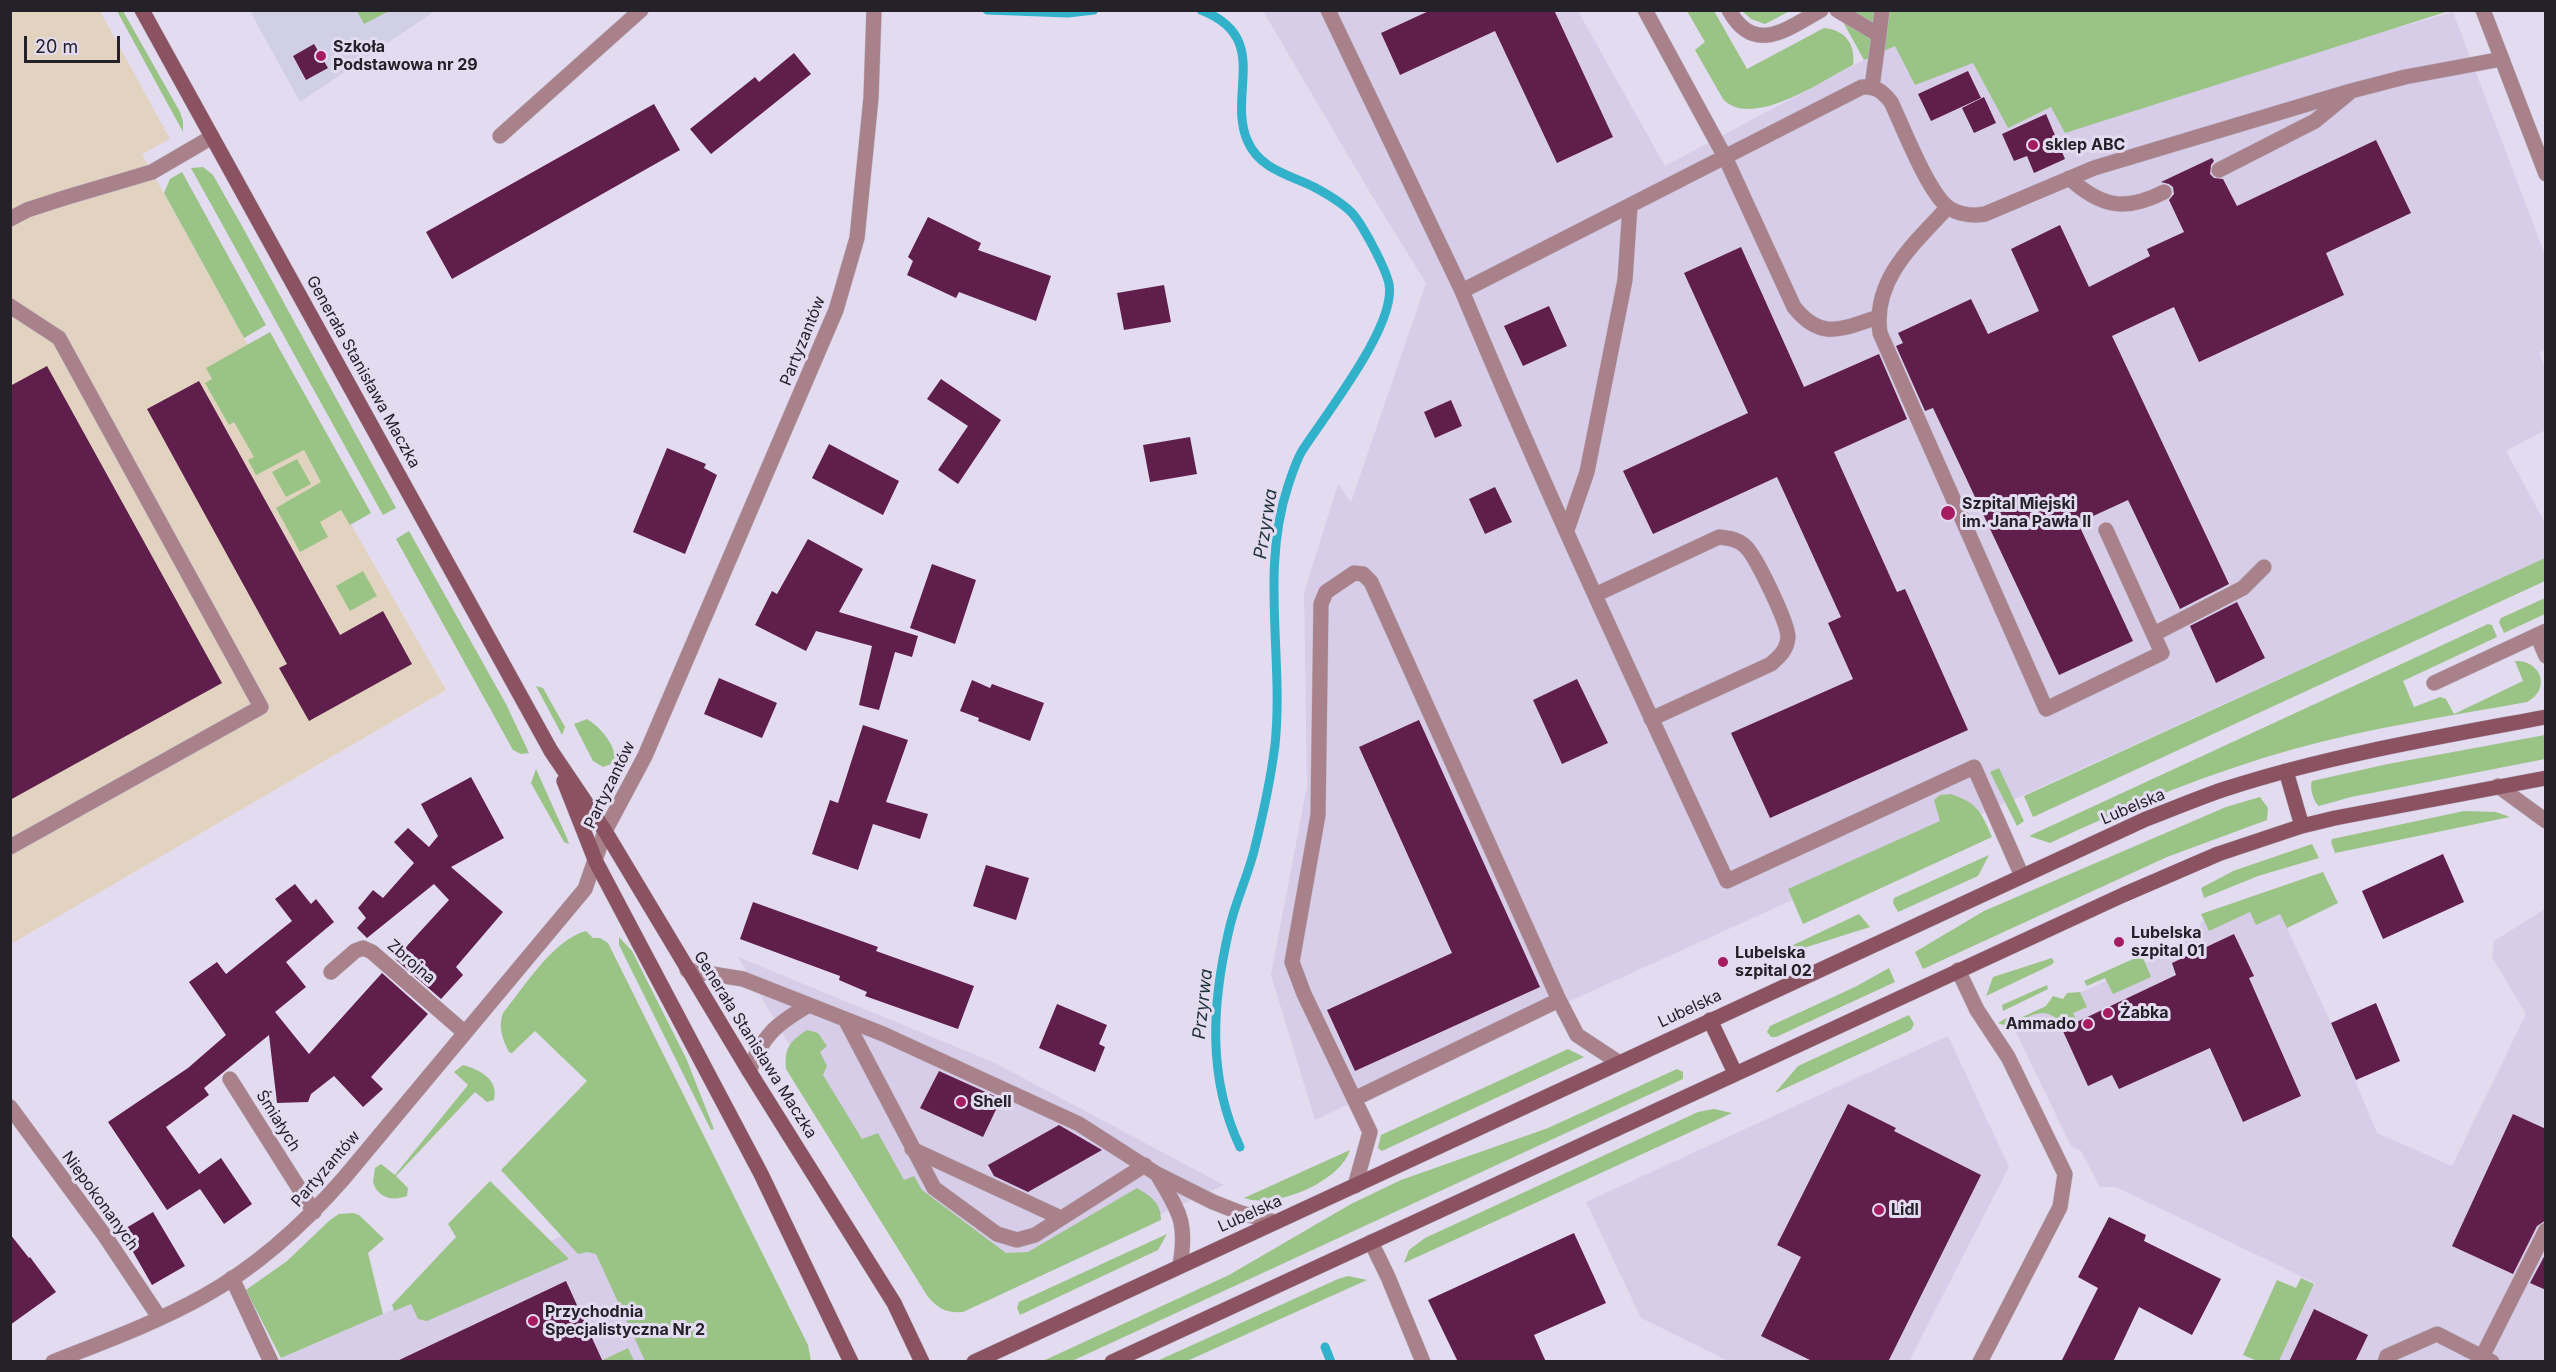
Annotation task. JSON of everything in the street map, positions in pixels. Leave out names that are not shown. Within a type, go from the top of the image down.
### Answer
[{"type":"main road","name":"Generała Stanisława Maczka","points":[[142,10],[551,751],[605,831],[687,970],[894,1303],[922,1362]]},
{"type":"main road","name":"Lubelska","points":[[974,1362],[2146,819],[2227,788],[2286,771],[2391,746],[2546,717]]},
{"type":"main road","name":"Generała Stanisława Maczka","points":[[551,751],[596,862],[761,1174],[851,1362]]},
{"type":"main road","points":[[2286,771],[2302,826]]},
{"type":"main road","points":[[1112,1362],[1958,970],[2218,854],[2302,826],[2384,807],[2546,778]]},
{"type":"main road","points":[[1710,1020],[1736,1073]]},
{"type":"street","points":[[500,136],[641,10]]},
{"type":"street","name":"Partyzantów","points":[[53,1362],[206,1295],[283,1240],[314,1212],[585,889],[605,831],[645,756],[836,310],[857,238],[872,98],[874,10]]},
{"type":"street","points":[[1328,10],[1462,291],[1504,392],[1727,881],[1974,767],[2022,876]]},
{"type":"street","points":[[1645,10],[1725,158],[1794,307],[1802,317],[1825,330],[1838,330],[1878,317]]},
{"type":"street","points":[[1728,10],[1745,30],[1762,37],[1775,35],[1821,10]]},
{"type":"street","points":[[1837,10],[1879,34]]},
{"type":"street","points":[[1872,87],[1882,10]]},
{"type":"street","points":[[2483,10],[2546,174]]},
{"type":"street","points":[[1462,291],[1862,87],[1872,87],[1882,92],[1891,102],[1928,179],[1948,207],[1961,213],[1974,215],[1985,214],[2068,178],[2351,91],[2405,77],[2502,59]]},
{"type":"street","points":[[2219,170],[2315,121],[2351,91]]},
{"type":"street","points":[[10,219],[27,210],[54,201],[152,172],[212,137]]},
{"type":"street","points":[[2068,178],[2094,198],[2107,203],[2130,205],[2164,192]]},
{"type":"street","points":[[1567,530],[1587,472],[1622,291],[1630,206]]},
{"type":"street","points":[[1948,207],[1896,266],[1880,299],[1878,317],[1884,345],[2046,709],[2162,653],[2106,530]]},
{"type":"street","points":[[10,306],[59,338],[261,707],[10,847]]},
{"type":"street","points":[[1597,594],[1719,537],[1733,538],[1753,555],[1786,625],[1788,639],[1784,653],[1771,664],[1652,719]]},
{"type":"street","points":[[2154,634],[2243,588],[2264,567]]},
{"type":"street","points":[[1355,1186],[1370,1132],[1300,985],[1292,962],[1318,815],[1321,604],[1326,592],[1354,573],[1363,574],[1371,582],[1559,1000],[1577,1035],[1618,1062]]},
{"type":"street","points":[[2434,683],[2541,633],[2546,656]]},
{"type":"street","points":[[2499,786],[2546,821]]},
{"type":"street","name":"Zbrojna","points":[[331,972],[355,951],[363,948],[372,952],[464,1032]]},
{"type":"street","points":[[687,970],[743,979],[845,1019],[1079,1124],[1151,1169],[1213,1202],[1241,1214],[1275,1222]]},
{"type":"street","points":[[1958,970],[1977,1010],[2008,1057],[2065,1174],[2060,1207],[1980,1362]]},
{"type":"street","points":[[1354,1099],[1559,1000]]},
{"type":"street","points":[[749,1071],[763,1039],[771,1030],[784,1019],[809,1005]]},
{"type":"street","points":[[845,1019],[934,1188],[997,1234],[1009,1239],[1027,1239],[1060,1218],[1151,1169]]},
{"type":"street","name":"Śmiałych","points":[[230,1080],[314,1212]]},
{"type":"street","name":"Niepokonanych","points":[[10,1107],[105,1236],[159,1317]]},
{"type":"street","points":[[912,1149],[1060,1218]]},
{"type":"street","points":[[1151,1169],[1181,1216],[1184,1242],[1180,1265]]},
{"type":"street","points":[[2385,1362],[2387,1356],[2437,1334],[2487,1359],[2546,1230]]},
{"type":"street","points":[[1371,1242],[1423,1362]]},
{"type":"street","points":[[232,1278],[271,1362]]},
{"type":"shaded area","points":[[11,11],[100,11],[170,139],[142,154],[244,338],[446,690],[11,944]]},
{"type":"shaded area","name":"Szkoła Podstawowa nr 29","points":[[250,11],[435,11],[300,102]]},
{"type":"shaded area","name":"Szpital Miejski im. Jana Pawła II","points":[[1263,11],[1578,11],[1665,166],[1895,45],[1973,63],[2008,127],[2052,107],[2404,26],[2453,12],[2545,255],[2545,350],[2539,353],[2545,368],[2545,430],[2506,451],[2545,523],[2545,558],[1581,996],[1315,1120],[1271,975],[1307,786],[1304,593],[1338,484],[1351,502],[1426,283]]},
{"type":"shaded area","points":[[2273,894],[2328,908],[2287,928],[2331,1023],[2377,1133],[2452,1166],[2526,1014],[2492,957],[2494,941],[2545,909],[2545,1361],[2279,1361],[2315,1283],[2116,1187],[2100,1187],[2081,1151],[2071,1146],[2012,1024],[2180,947],[2202,922]]},
{"type":"shaded area","points":[[738,957],[993,1062],[1224,1185],[1031,1274],[946,1232],[836,1124]]},
{"type":"shaded area","points":[[1948,1036],[2009,1167],[1909,1361],[1728,1361],[1641,1318],[1586,1202]]},
{"type":"shaded area","points":[[612,1214],[687,1362],[273,1362]]},
{"type":"green space","points":[[2452,10],[2065,133],[2051,107],[2008,128],[1973,63],[1915,85],[1895,46],[1864,60],[1837,11]]},
{"type":"green space","points":[[117,11],[123,11],[180,112],[183,132]]},
{"type":"green space","points":[[357,11],[389,11],[364,24]]},
{"type":"green space","points":[[1687,11],[1714,11],[1747,69],[1824,28],[1838,32],[1848,39],[1853,51],[1853,65],[1806,91],[1769,106],[1751,109],[1736,107],[1723,99],[1695,50],[1705,42]]},
{"type":"green space","points":[[1742,11],[1790,11],[1765,24],[1751,19]]},
{"type":"green space","points":[[203,167],[213,175],[242,226],[396,508],[383,515],[191,168]]},
{"type":"green space","points":[[182,172],[266,325],[244,338],[164,193],[170,179]]},
{"type":"green space","points":[[270,332],[371,513],[350,525],[341,510],[320,522],[328,537],[300,552],[276,508],[321,482],[304,450],[256,475],[248,460],[254,457],[234,422],[229,425],[205,383],[212,379],[206,368]]},
{"type":"green space","points":[[297,459],[311,484],[286,497],[272,472]]},
{"type":"green space","points":[[409,531],[506,704],[529,753],[521,754],[513,750],[396,539]]},
{"type":"green space","points":[[2545,558],[2545,581],[2033,817],[2024,796]]},
{"type":"green space","points":[[363,571],[377,596],[350,611],[336,586]]},
{"type":"green space","points":[[2545,598],[2545,614],[2504,633],[2499,622],[2501,618]]},
{"type":"green space","points":[[2488,624],[2492,625],[2497,637],[2403,681],[2414,707],[2440,697],[2446,699],[2454,714],[2523,681],[2515,661],[2532,665],[2540,677],[2539,690],[2527,702],[2439,717],[2294,749],[2231,768],[2170,791],[2050,843],[2029,836]]},
{"type":"green space","points":[[536,686],[543,688],[565,727],[562,735]]},
{"type":"green space","points":[[587,719],[602,732],[611,744],[615,757],[614,763],[603,767],[593,761],[574,724]]},
{"type":"green space","points":[[2545,735],[2545,759],[2351,797],[2319,806],[2312,795],[2312,781],[2388,764]]},
{"type":"green space","points":[[1999,768],[2024,821],[2017,826],[1990,772]]},
{"type":"green space","points":[[536,769],[569,844],[564,842],[531,783]]},
{"type":"green space","points":[[1951,794],[1967,801],[1978,810],[1992,837],[1803,924],[1788,889],[1940,821],[1934,800],[1940,795]]},
{"type":"green space","points":[[2260,797],[2268,808],[2267,820],[2167,857],[1923,969],[1915,952],[1984,911],[2226,807]]},
{"type":"green space","points":[[2464,811],[2496,812],[2510,817],[2335,853],[2331,842],[2332,839]]},
{"type":"green space","points":[[2312,844],[2319,858],[2258,876],[2204,898],[2201,888],[2233,871]]},
{"type":"green space","points":[[1989,855],[1978,876],[1898,912],[1893,903],[1894,898]]},
{"type":"green space","points":[[2323,872],[2338,903],[2287,928],[2280,914],[2256,925],[2250,912],[2209,931],[2201,914]]},
{"type":"green space","points":[[1859,914],[1870,927],[1791,952],[1789,947]]},
{"type":"green space","points":[[586,931],[593,938],[600,938],[608,943],[808,1345],[811,1361],[645,1361],[596,1254],[587,1252],[578,1254],[501,1170],[587,1081],[535,1031],[512,1053],[509,1052],[501,1028],[503,1013],[540,965],[562,944]]},
{"type":"green space","points":[[619,937],[632,951],[686,1058],[714,1129],[711,1130],[619,945]]},
{"type":"green space","points":[[2142,955],[2151,977],[2113,994],[2105,978],[2087,986],[2084,981]]},
{"type":"green space","points":[[2052,958],[2054,962],[2051,965],[1986,996],[1993,977]]},
{"type":"green space","points":[[1889,968],[1895,982],[1776,1037],[1771,1037],[1767,1032],[1770,1026],[1855,987]]},
{"type":"green space","points":[[2047,985],[2048,989],[2003,1011],[2002,1005]]},
{"type":"green space","points":[[2080,992],[2087,1007],[2073,1013],[2076,1019],[2063,1025],[2049,1014],[2042,1013],[2009,1027],[1998,1023],[2008,1017],[2016,1020],[2046,1006],[2053,996],[2063,999],[2067,993]]},
{"type":"green space","points":[[1909,1015],[1914,1024],[1911,1030],[1775,1093],[1798,1066]]},
{"type":"green space","points":[[807,1030],[818,1033],[827,1046],[820,1052],[827,1066],[823,1075],[862,1139],[878,1133],[904,1180],[914,1176],[922,1190],[1006,1253],[1028,1252],[1137,1188],[1155,1201],[1161,1214],[1161,1220],[963,1312],[943,1309],[928,1297],[786,1069],[789,1046]]},
{"type":"green space","points":[[1568,1049],[1584,1057],[1382,1151],[1378,1148],[1381,1135]]},
{"type":"green space","points":[[463,1065],[487,1076],[494,1086],[494,1100],[487,1102],[475,1092],[396,1176],[408,1188],[407,1196],[391,1198],[382,1195],[373,1182],[375,1168],[381,1164],[395,1175],[468,1085],[454,1072]]},
{"type":"green space","points":[[1677,1069],[1683,1072],[1683,1079],[1072,1361],[1043,1361],[1229,1275],[1351,1204],[1401,1180],[1548,1128]]},
{"type":"green space","points":[[1714,1109],[1732,1113],[1404,1263],[1409,1250],[1425,1238],[1698,1112]]},
{"type":"green space","points":[[1350,1150],[1344,1162],[1334,1173],[1305,1190],[1272,1200],[1244,1198]]},
{"type":"green space","points":[[490,1181],[569,1259],[427,1321],[418,1319],[411,1304],[394,1311],[392,1305],[456,1237],[448,1224]]},
{"type":"green space","points":[[339,1214],[359,1215],[384,1239],[368,1253],[383,1314],[281,1358],[246,1290],[287,1261],[330,1220]]},
{"type":"green space","points":[[1167,1234],[1158,1250],[1020,1315],[1017,1308],[1019,1302]]},
{"type":"green space","points":[[1348,1276],[1367,1280],[1187,1361],[1157,1361],[1338,1279]]},
{"type":"green space","points":[[2301,1278],[2314,1284],[2279,1361],[2257,1361],[2243,1355],[2277,1280],[2296,1288]]},
{"type":"green space","points":[[628,1348],[634,1361],[603,1361],[603,1360]]},
{"type":"building","points":[[1431,10],[1554,10],[1613,137],[1557,163],[1495,31],[1400,75],[1381,33]]},
{"type":"building","points":[[314,44],[328,68],[306,80],[293,56]]},
{"type":"building","points":[[794,53],[811,74],[711,154],[690,129],[755,77],[759,82]]},
{"type":"building","points":[[1968,71],[1981,98],[1931,121],[1918,94]]},
{"type":"building","points":[[1984,97],[1996,123],[1974,133],[1962,108]]},
{"type":"building","points":[[654,104],[680,150],[452,279],[426,232]]},
{"type":"building","name":"sklep ABC","points":[[2046,114],[2065,159],[2034,173],[2027,156],[2014,161],[2002,134]]},
{"type":"building","points":[[2376,140],[2411,213],[2326,253],[2344,295],[2199,362],[2174,307],[2112,336],[2229,584],[2180,609],[2128,500],[2078,523],[2133,641],[2059,675],[1933,408],[1925,411],[1896,346],[1903,343],[1898,333],[1971,299],[1988,334],[2039,311],[2011,249],[2060,225],[2089,287],[2150,256],[2147,249],[2184,232],[2169,200],[2174,194],[2173,187],[2161,182],[2212,158],[2214,161],[2210,174],[2214,178],[2223,179],[2237,206]]},
{"type":"building","points":[[928,217],[981,243],[978,250],[1051,276],[1036,321],[959,292],[956,298],[907,275],[913,261],[908,257]]},
{"type":"building","points":[[1741,247],[1804,387],[1879,354],[1907,419],[1834,452],[1897,592],[1905,589],[1968,730],[1770,818],[1731,733],[1853,679],[1828,623],[1841,617],[1777,477],[1653,534],[1623,471],[1748,413],[1684,273]]},
{"type":"building","points":[[1164,285],[1171,322],[1124,330],[1117,293]]},
{"type":"building","points":[[1549,306],[1567,346],[1523,366],[1504,326]]},
{"type":"building","points":[[47,366],[222,683],[10,800],[10,386]]},
{"type":"building","points":[[941,379],[1001,420],[958,484],[938,470],[968,426],[927,399]]},
{"type":"building","points":[[199,381],[340,635],[383,611],[412,664],[309,721],[279,668],[287,664],[147,409]]},
{"type":"building","points":[[1451,400],[1462,426],[1435,438],[1424,412]]},
{"type":"building","points":[[1190,437],[1197,474],[1150,482],[1143,445]]},
{"type":"building","points":[[829,444],[899,481],[883,515],[812,478]]},
{"type":"building","points":[[667,448],[706,464],[704,468],[717,475],[685,554],[633,532]]},
{"type":"building","points":[[1495,487],[1512,522],[1485,534],[1469,499]]},
{"type":"building","points":[[808,539],[863,569],[839,612],[918,636],[912,657],[895,652],[879,710],[859,705],[872,646],[816,631],[806,651],[755,625],[772,591],[777,594]]},
{"type":"building","points":[[932,564],[976,580],[955,644],[910,628]]},
{"type":"building","points":[[2237,602],[2265,658],[2216,683],[2190,626]]},
{"type":"building","points":[[719,678],[777,703],[762,738],[704,714]]},
{"type":"building","points":[[1577,679],[1608,743],[1562,764],[1533,700]]},
{"type":"building","points":[[972,680],[990,688],[992,684],[1044,703],[1030,741],[978,721],[979,718],[960,711]]},
{"type":"building","points":[[1419,720],[1540,987],[1355,1071],[1327,1010],[1452,953],[1359,747]]},
{"type":"building","points":[[863,725],[908,740],[886,802],[928,814],[920,839],[873,824],[858,870],[812,854],[830,800],[838,803]]},
{"type":"building","points":[[471,777],[504,838],[451,867],[503,912],[456,967],[463,975],[441,999],[395,959],[449,900],[434,884],[367,938],[357,928],[366,918],[358,908],[373,890],[383,898],[414,863],[394,842],[408,828],[429,847],[438,836],[421,804]]},
{"type":"building","points":[[2443,854],[2464,902],[2383,939],[2362,891]]},
{"type":"building","points":[[986,865],[1029,878],[1016,920],[973,906]]},
{"type":"building","points":[[295,884],[311,904],[316,899],[334,922],[286,962],[306,987],[275,1012],[309,1054],[382,973],[428,1014],[371,1077],[383,1089],[363,1107],[334,1076],[311,1094],[308,1102],[277,1103],[269,1035],[204,1088],[209,1095],[166,1127],[199,1174],[221,1158],[252,1204],[224,1224],[200,1189],[167,1210],[108,1122],[188,1068],[226,1035],[189,982],[217,962],[226,974],[292,921],[275,899]]},
{"type":"building","points":[[753,902],[878,947],[876,951],[974,986],[958,1029],[865,996],[867,992],[839,980],[840,976],[740,939]]},
{"type":"building","points":[[2234,934],[2254,976],[2249,978],[2301,1096],[2243,1122],[2210,1048],[2119,1089],[2112,1075],[2088,1086],[2062,1029],[2176,975],[2172,963]]},
{"type":"building","points":[[2376,1003],[2400,1061],[2356,1080],[2331,1023]]},
{"type":"building","points":[[1057,1004],[1107,1025],[1099,1044],[1105,1047],[1095,1072],[1039,1048]]},
{"type":"building","points":[[939,1071],[1001,1099],[983,1137],[920,1108]]},
{"type":"building","name":"Lidl","points":[[1848,1104],[1896,1128],[1894,1131],[1981,1175],[1888,1362],[1814,1362],[1761,1336],[1801,1257],[1777,1245]]},
{"type":"building","points":[[2513,1114],[2546,1129],[2546,1220],[2537,1226],[2513,1274],[2452,1246]]},
{"type":"building","points":[[1059,1125],[1102,1150],[1028,1192],[994,1176],[988,1165]]},
{"type":"building","points":[[153,1212],[185,1266],[152,1285],[121,1231]]},
{"type":"building","points":[[2109,1217],[2146,1235],[2144,1241],[2221,1279],[2192,1335],[2139,1307],[2113,1362],[2061,1362],[2098,1288],[2078,1277]]},
{"type":"building","points":[[1574,1233],[1606,1303],[1534,1335],[1546,1362],[1458,1362],[1428,1300]]},
{"type":"building","points":[[10,1234],[56,1292],[10,1325]]},
{"type":"building","points":[[2546,1253],[2546,1290],[2530,1283]]},
{"type":"building","name":"Przychodnia Specjalistyczna Nr 2","points":[[566,1281],[603,1362],[395,1362]]},
{"type":"building","points":[[2314,1309],[2368,1335],[2355,1362],[2289,1362]]},
{"type":"waterway","name":"Przyrwa","points":[[987,10],[1068,13],[1094,10]]},
{"type":"waterway","name":"Przyrwa","points":[[1201,10],[1223,22],[1236,36],[1242,52],[1243,124],[1253,151],[1276,170],[1324,192],[1351,212],[1373,246],[1389,284],[1389,301],[1382,322],[1357,369],[1300,455],[1288,486],[1280,518],[1275,550],[1274,582],[1277,680],[1275,745],[1254,851],[1234,910],[1223,957],[1216,1012],[1216,1040],[1222,1094],[1229,1121],[1240,1147]]},
{"type":"waterway","name":"Przyrwa","points":[[1325,1347],[1331,1362]]},
{"type":"place","name":"Szkoła Podstawowa nr 29","points":[[321,56]]},
{"type":"place","name":"sklep ABC","points":[[2033,145]]},
{"type":"place","name":"Szpital Miejski im. Jana Pawła II","points":[[1948,513]]},
{"type":"place","name":"Lubelska szpital 01","points":[[2119,942]]},
{"type":"place","name":"Lubelska szpital 02","points":[[1723,962]]},
{"type":"place","name":"Żabka","points":[[2108,1013]]},
{"type":"place","name":"Ammado","points":[[2088,1024]]},
{"type":"place","name":"Shell","points":[[961,1102]]},
{"type":"place","name":"Lidl","points":[[1879,1210]]},
{"type":"place","name":"Przychodnia Specjalistyczna Nr 2","points":[[533,1321]]}]
